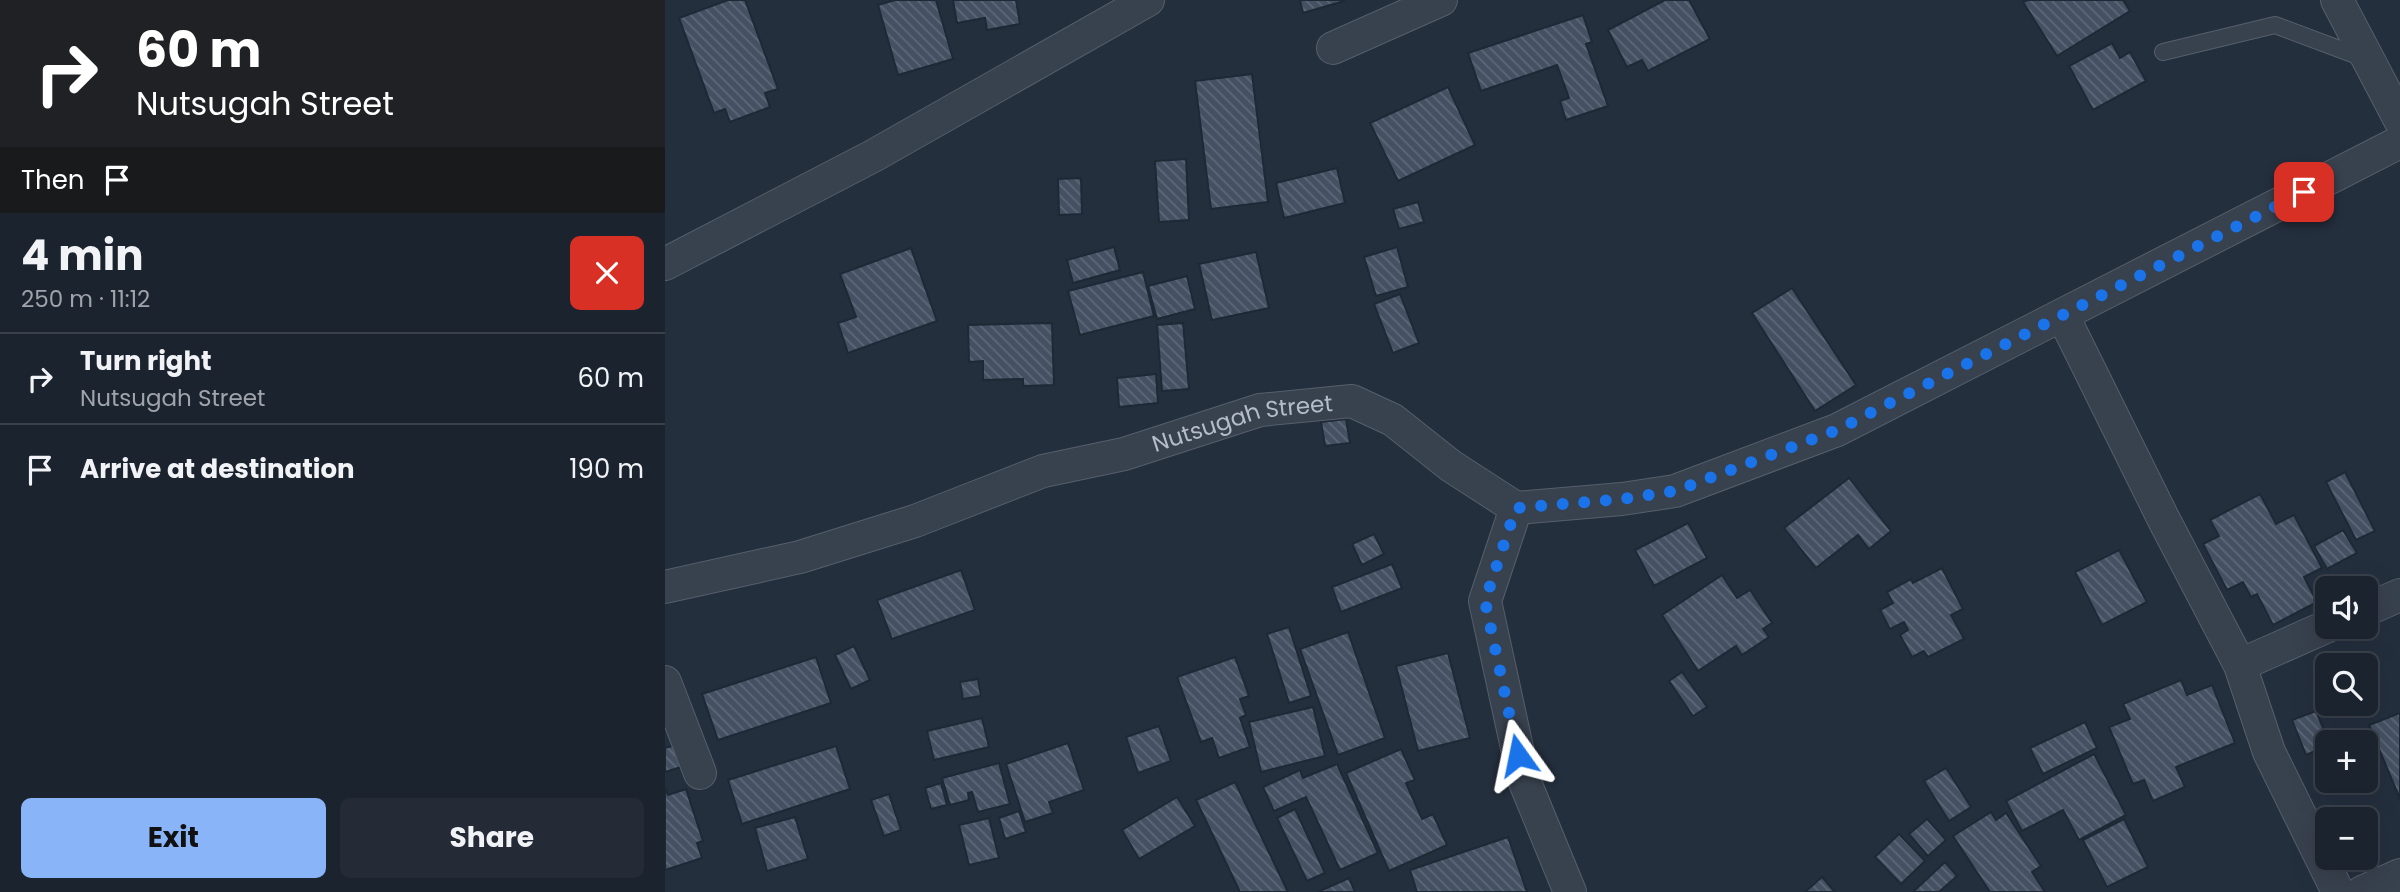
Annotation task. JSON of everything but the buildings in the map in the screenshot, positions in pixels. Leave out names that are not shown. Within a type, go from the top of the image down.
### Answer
[{"type":"street","points":[[665,264],[873,156],[1148,0]]},
{"type":"street","points":[[1333,48],[1441,0]]},
{"type":"street","points":[[2337,0],[2400,120]]},
{"type":"street","points":[[1570,892],[1524,780],[1485,601],[1516,508],[1622,499],[1675,491],[1837,430],[2400,142]]},
{"type":"street","points":[[2063,316],[2164,520],[2240,665],[2269,752],[2338,892]]},
{"type":"street","name":"Nutsugah Street","points":[[665,587],[800,557],[915,521],[1044,471],[1124,454],[1260,411],[1352,401],[1393,420],[1451,466],[1516,508]]},
{"type":"street","points":[[2378,605],[2400,595]]},
{"type":"street","points":[[2240,665],[2315,632]]},
{"type":"street","points":[[665,682],[700,773]]},
{"type":"street","points":[[2362,892],[2400,875]]},
{"type":"lane","points":[[2163,52],[2275,25],[2368,60]]},
{"type":"route","points":[[1518,755],[1485,601],[1516,508],[1622,499],[1675,491],[1837,430],[2304,192]]}]
